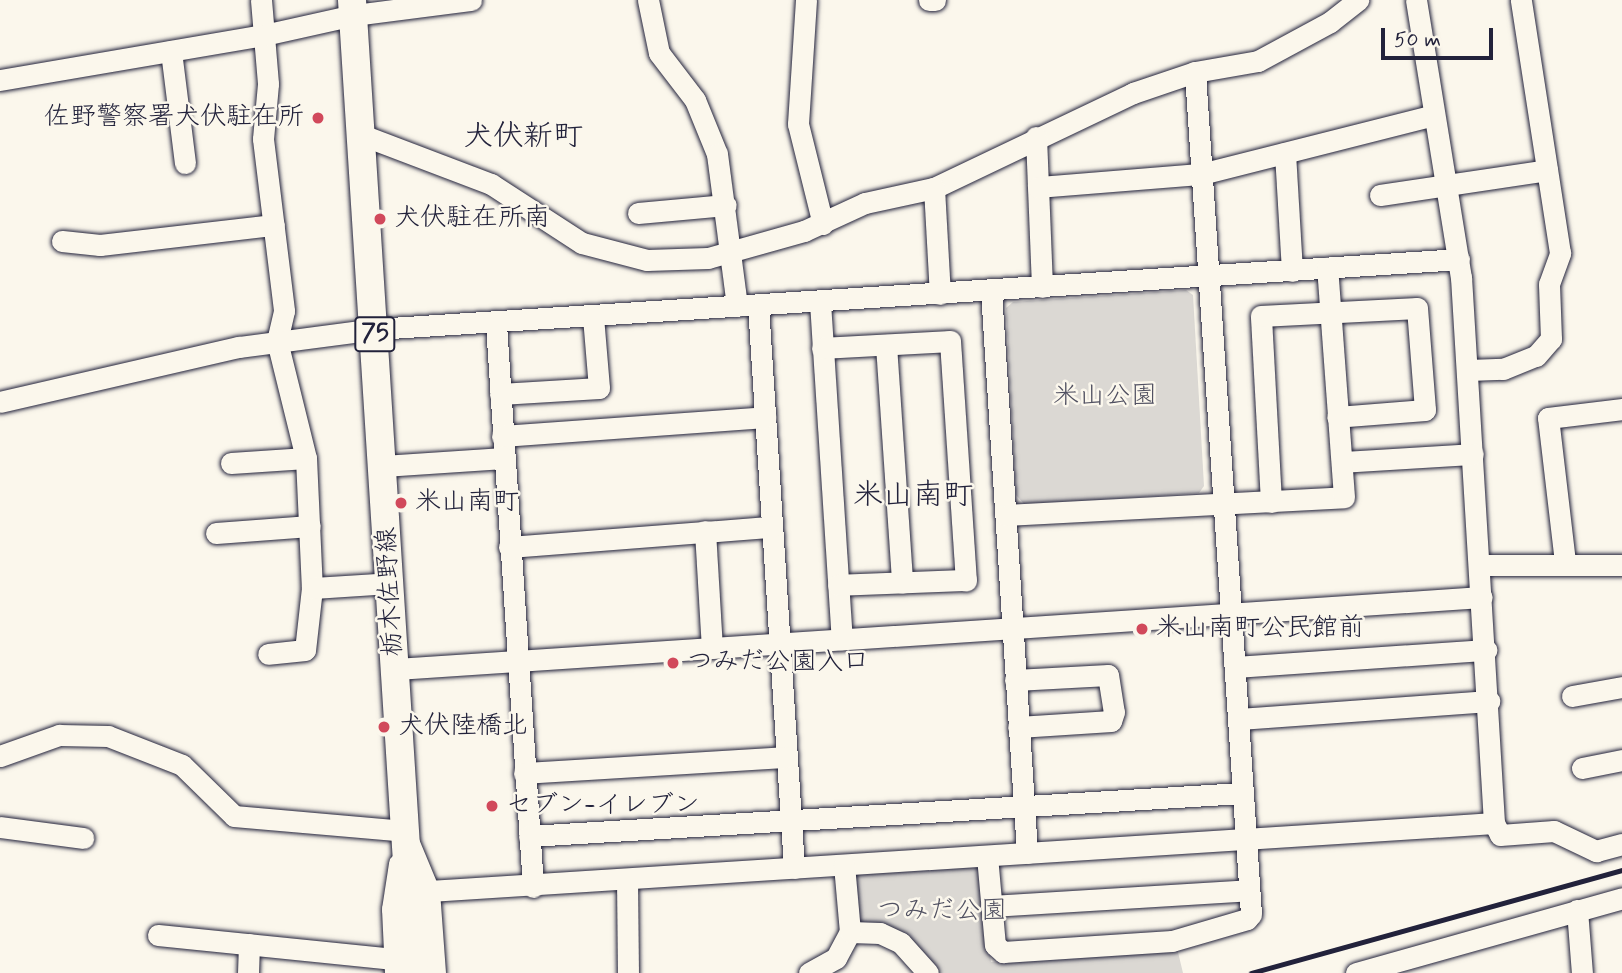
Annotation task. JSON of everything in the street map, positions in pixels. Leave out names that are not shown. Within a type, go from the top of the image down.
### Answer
[{"type":"main road","name":"栃木佐野線","points":[[353,7],[412,933],[401,968]]},
{"type":"street","points":[[261,0],[268,84],[263,139],[284,311],[277,341],[306,458],[312,588],[305,650],[268,654]]},
{"type":"street","points":[[0,80],[264,35],[353,7],[471,0]]},
{"type":"street","points":[[648,0],[659,53],[695,100],[717,154],[733,250],[748,306],[765,417],[794,868]]},
{"type":"street","points":[[806,0],[798,124],[823,224]]},
{"type":"street","points":[[929,0],[935,0]]},
{"type":"street","points":[[362,135],[491,184],[551,226],[614,254],[681,261],[733,250],[823,224],[865,203],[934,188],[1133,93],[1195,72],[1258,61],[1330,22],[1358,0]]},
{"type":"street","points":[[1416,0],[1459,259],[1486,650],[1494,823],[1500,835],[1554,831],[1596,851],[1622,844]]},
{"type":"street","points":[[1468,370],[1503,369],[1535,356],[1550,339],[1549,284],[1560,253],[1521,0]]},
{"type":"street","points":[[171,51],[185,163]]},
{"type":"street","points":[[987,856],[995,945],[1003,952],[1172,941],[1247,919],[1251,914],[1239,719],[1221,503],[1195,72]]},
{"type":"street","points":[[1038,187],[1201,174],[1434,115]]},
{"type":"street","points":[[1036,138],[1042,287]]},
{"type":"street","points":[[1285,153],[1292,271]]},
{"type":"street","points":[[1380,195],[1448,187],[1547,170]]},
{"type":"street","points":[[934,188],[940,294]]},
{"type":"street","points":[[638,213],[726,205]]},
{"type":"street","points":[[62,242],[100,245],[274,225]]},
{"type":"street","points":[[0,402],[277,341],[375,329],[496,324],[1459,259]]},
{"type":"street","points":[[1006,515],[1344,497],[1327,268]]},
{"type":"street","points":[[991,291],[1027,853]]},
{"type":"street","points":[[820,302],[842,639]]},
{"type":"street","points":[[1271,502],[1261,316],[1417,308],[1424,410],[1337,416]]},
{"type":"street","points":[[500,394],[599,388],[593,317]]},
{"type":"street","points":[[496,324],[533,887]]},
{"type":"street","points":[[822,348],[950,341],[966,580],[838,585]]},
{"type":"street","points":[[886,345],[902,582]]},
{"type":"street","points":[[1565,562],[1548,418],[1622,409]]},
{"type":"street","points":[[502,436],[765,417]]},
{"type":"street","points":[[1342,463],[1473,454]]},
{"type":"street","points":[[231,463],[306,458]]},
{"type":"street","points":[[383,466],[504,458]]},
{"type":"street","points":[[216,533],[310,526]]},
{"type":"street","points":[[509,547],[771,527]]},
{"type":"street","points":[[705,531],[712,648]]},
{"type":"street","points":[[1479,565],[1565,562],[1622,565]]},
{"type":"street","points":[[312,588],[391,583]]},
{"type":"street","points":[[396,668],[1482,597]]},
{"type":"street","points":[[1235,667],[1486,650]]},
{"type":"street","points":[[1015,680],[1108,675],[1114,712],[1111,721],[1018,727]]},
{"type":"street","points":[[1572,696],[1622,687]]},
{"type":"street","points":[[1239,719],[1489,701]]},
{"type":"street","points":[[0,756],[59,735],[108,736],[182,765],[234,816],[404,831]]},
{"type":"street","points":[[524,773],[786,757]]},
{"type":"street","points":[[1582,768],[1622,760]]},
{"type":"street","points":[[529,836],[1242,793]]},
{"type":"street","points":[[429,891],[533,887],[1494,823]]},
{"type":"street","points":[[0,827],[83,838]]},
{"type":"street","points":[[404,831],[429,891],[435,973]]},
{"type":"street","points":[[158,934],[249,944],[401,968],[392,909],[404,831]]},
{"type":"street","points":[[809,973],[837,965],[850,932],[844,865]]},
{"type":"street","points":[[627,879],[628,973]]},
{"type":"street","points":[[991,906],[1250,890]]},
{"type":"street","points":[[1356,973],[1622,898]]},
{"type":"street","points":[[1577,911],[1582,973]]},
{"type":"street","points":[[850,932],[880,933],[901,943],[928,973]]},
{"type":"street","points":[[248,973],[249,944]]},
{"type":"green space","name":"米山公園","points":[[1186,290],[1193,295],[1204,486],[1199,493],[1025,505],[1016,495],[1006,308],[1013,302]]},
{"type":"green space","name":"つみだ公園","points":[[980,863],[991,962],[1177,948],[1183,973],[937,973],[880,929],[853,918],[850,873]]},
{"type":"railway","points":[[1251,973],[1622,870]]},
{"type":"place","name":"佐野警察署犬伏駐在所","points":[[318,118]]},
{"type":"place","name":"犬伏駐在所南","points":[[380,219]]},
{"type":"place","name":"米山南町","points":[[401,503]]},
{"type":"place","name":"米山南町公民館前","points":[[1142,629]]},
{"type":"place","name":"つみだ公園入口","points":[[673,663]]},
{"type":"place","name":"犬伏陸橋北","points":[[384,727]]},
{"type":"place","name":"セブン-イレブン","points":[[492,806]]},
{"type":"district","name":"犬伏新町","points":[[523,137]]},
{"type":"district","name":"米山南町","points":[[913,496]]}]
